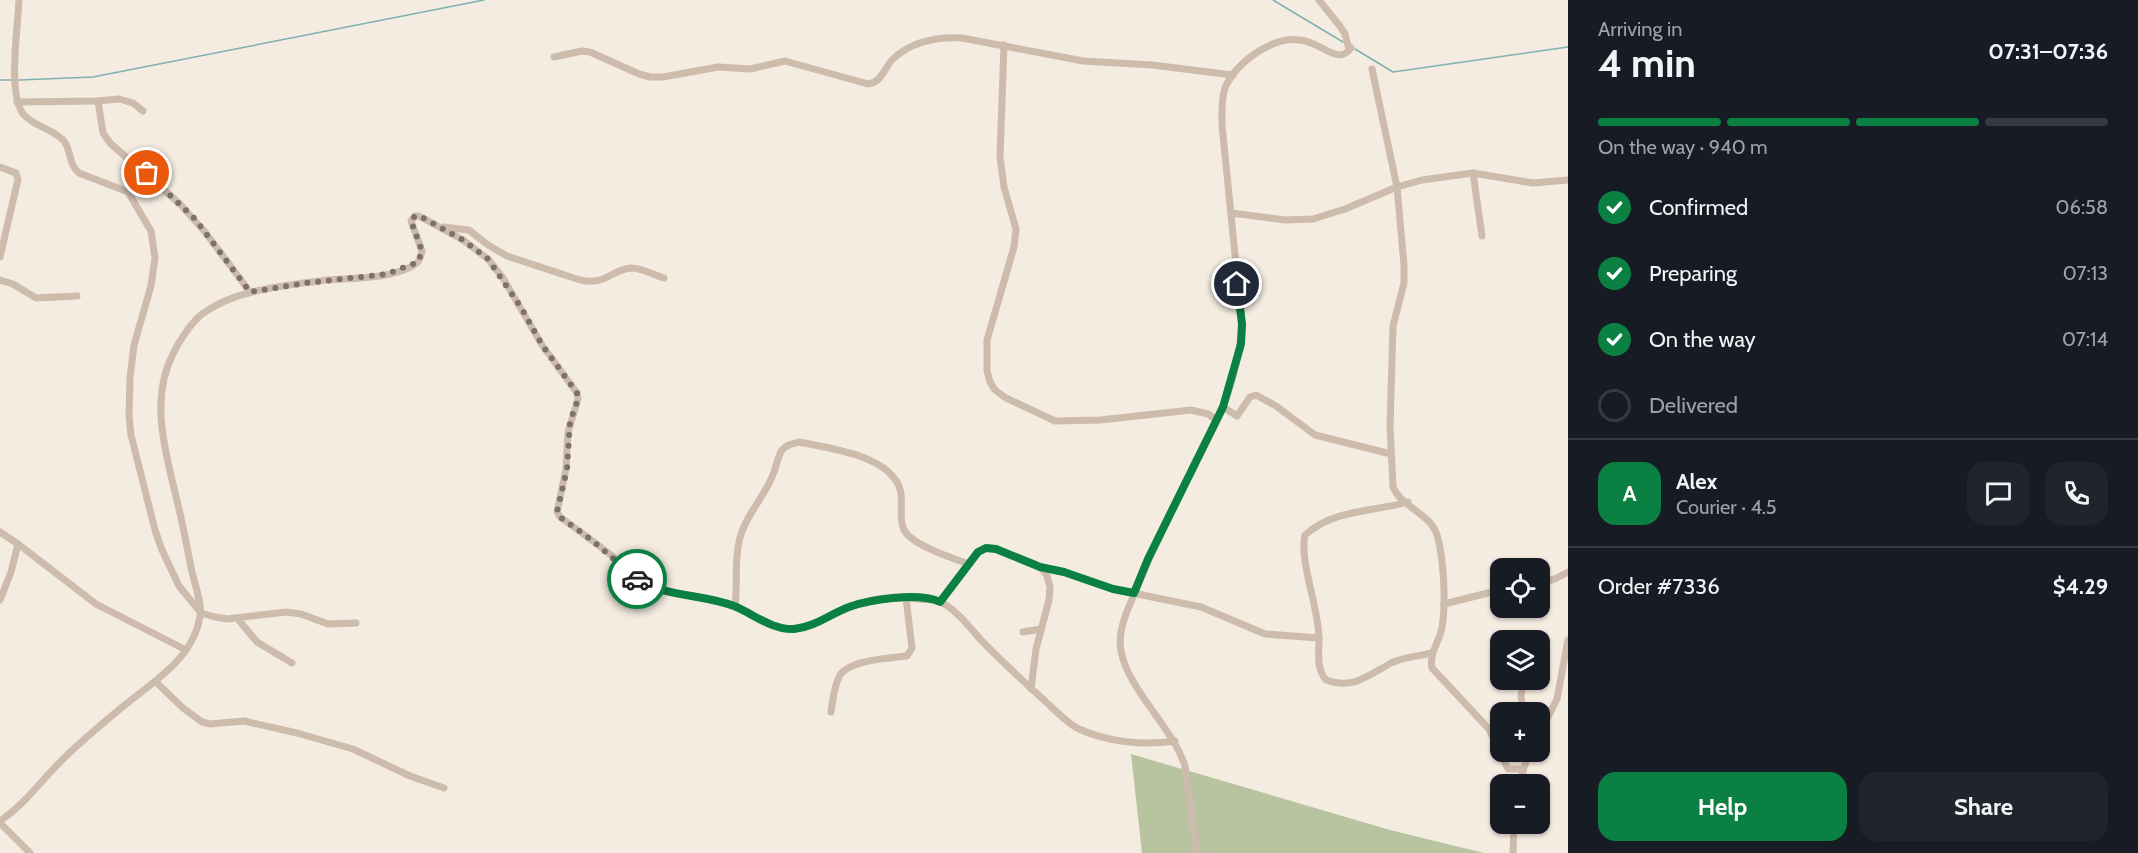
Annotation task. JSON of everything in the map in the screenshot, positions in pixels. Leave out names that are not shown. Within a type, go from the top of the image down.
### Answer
[{"type":"street","points":[[19,0],[14,80],[17,102],[22,113],[30,121],[61,138],[74,168],[98,182],[128,192],[151,231],[155,258],[151,286],[134,345],[128,399],[130,425],[162,550],[179,586],[201,613],[221,619],[286,612],[301,614],[328,624],[356,623]]},
{"type":"street","points":[[1197,853],[1185,766],[1175,741],[1146,700],[1124,662],[1121,650],[1121,631],[1148,559],[1223,407],[1241,347],[1242,324],[1222,110],[1223,95],[1233,75],[1250,58],[1267,46],[1290,39],[1311,42],[1338,54],[1348,53],[1351,48],[1348,46],[1347,39],[1319,0]]},
{"type":"street","points":[[554,57],[582,51],[591,52],[650,77],[663,77],[718,67],[750,69],[785,61],[868,84],[878,81],[892,59],[902,52],[927,41],[962,38],[1083,61],[1152,65],[1233,75]]},
{"type":"street","points":[[1004,45],[1000,157],[1004,187],[1017,229],[1014,247],[987,340],[987,371],[990,382],[995,390],[1006,398],[1055,421],[1100,420],[1191,410],[1208,414],[1217,420]]},
{"type":"street","points":[[1372,69],[1401,213],[1404,265],[1404,283],[1393,326],[1390,427],[1394,491],[1430,523],[1437,535],[1444,604],[1440,636],[1432,653],[1431,663],[1436,674],[1489,729],[1505,765],[1512,770],[1522,769]]},
{"type":"street","points":[[17,102],[126,100],[143,111]]},
{"type":"street","points":[[98,101],[104,135],[111,144],[180,204],[205,232],[250,292]]},
{"type":"street","points":[[0,167],[16,173],[18,178],[0,257]]},
{"type":"street","points":[[1231,213],[1302,221],[1345,209],[1422,180],[1473,173],[1533,183],[1568,180]]},
{"type":"street","points":[[1473,173],[1482,236]]},
{"type":"street","points":[[30,853],[0,822],[34,793],[67,756],[128,702],[156,682],[186,650],[195,633],[201,613],[163,444],[161,405],[173,354],[188,330],[201,315],[223,302],[250,292],[397,272],[418,262],[421,257],[421,245],[411,221],[412,218],[420,216],[482,253],[496,268],[542,345],[577,393],[578,399],[568,432],[567,469],[557,512],[560,517],[593,541],[639,580],[665,590],[735,606],[766,623],[791,629],[803,628],[820,622],[848,607],[883,599],[906,598],[940,602],[963,621],[1031,689],[1079,729],[1135,743],[1175,741]]},
{"type":"street","points":[[441,227],[469,230],[507,256],[580,280],[598,282],[624,270],[635,268],[664,278]]},
{"type":"street","points":[[0,280],[13,284],[36,298],[77,296]]},
{"type":"street","points":[[1223,407],[1235,416],[1239,415],[1250,397],[1256,395],[1276,406],[1315,435],[1391,453]]},
{"type":"street","points":[[735,606],[738,589],[736,555],[739,539],[764,494],[780,454],[785,447],[799,442],[856,455],[888,471],[899,486],[902,524],[907,533],[920,543],[969,564]]},
{"type":"street","points":[[1408,502],[1388,508],[1356,511],[1332,518],[1305,535],[1305,555],[1317,611],[1319,668],[1326,680],[1350,682],[1364,679],[1392,663],[1432,653]]},
{"type":"street","points":[[0,532],[96,604],[186,650]]},
{"type":"street","points":[[0,600],[11,572],[18,544]]},
{"type":"street","points":[[940,602],[981,550],[990,548],[1040,567],[1064,572],[1113,589],[1201,607],[1264,634],[1319,638]]},
{"type":"street","points":[[1031,689],[1036,649],[1050,592],[1047,576],[1040,567]]},
{"type":"street","points":[[1550,580],[1568,572]]},
{"type":"street","points":[[1444,604],[1490,592]]},
{"type":"street","points":[[831,712],[840,675],[847,668],[877,660],[907,656],[911,653],[906,598]]},
{"type":"street","points":[[237,618],[257,642],[292,663]]},
{"type":"street","points":[[1023,632],[1041,629]]},
{"type":"street","points":[[1550,713],[1557,699],[1568,640]]},
{"type":"street","points":[[156,682],[183,708],[202,722],[210,724],[244,721],[297,733],[353,749],[410,776],[444,788]]},
{"type":"street","points":[[1521,774],[1525,762]]},
{"type":"street","points":[[1513,853],[1514,834]]},
{"type":"green space","points":[[1131,754],[1390,830],[1484,853],[1142,853]]},
{"type":"waterway","points":[[19,80],[93,77],[484,0]]},
{"type":"waterway","points":[[1273,0],[1343,42]]},
{"type":"waterway","points":[[1355,49],[1393,72],[1568,47]]},
{"type":"waterway","points":[[0,80],[11,80]]},
{"type":"way so far","points":[[147,173],[195,219],[250,292],[387,274],[409,267],[418,262],[422,251],[411,221],[415,216],[420,216],[441,227],[482,253],[496,268],[542,345],[577,393],[578,399],[568,432],[567,469],[557,512],[560,517],[593,541],[637,579]]},
{"type":"route","points":[[637,579],[650,586],[735,606],[766,623],[791,629],[803,628],[820,622],[848,607],[883,599],[897,597],[940,602],[983,548],[996,549],[1040,567],[1134,593],[1148,559],[1223,407],[1241,344],[1242,324],[1237,284]]}]
